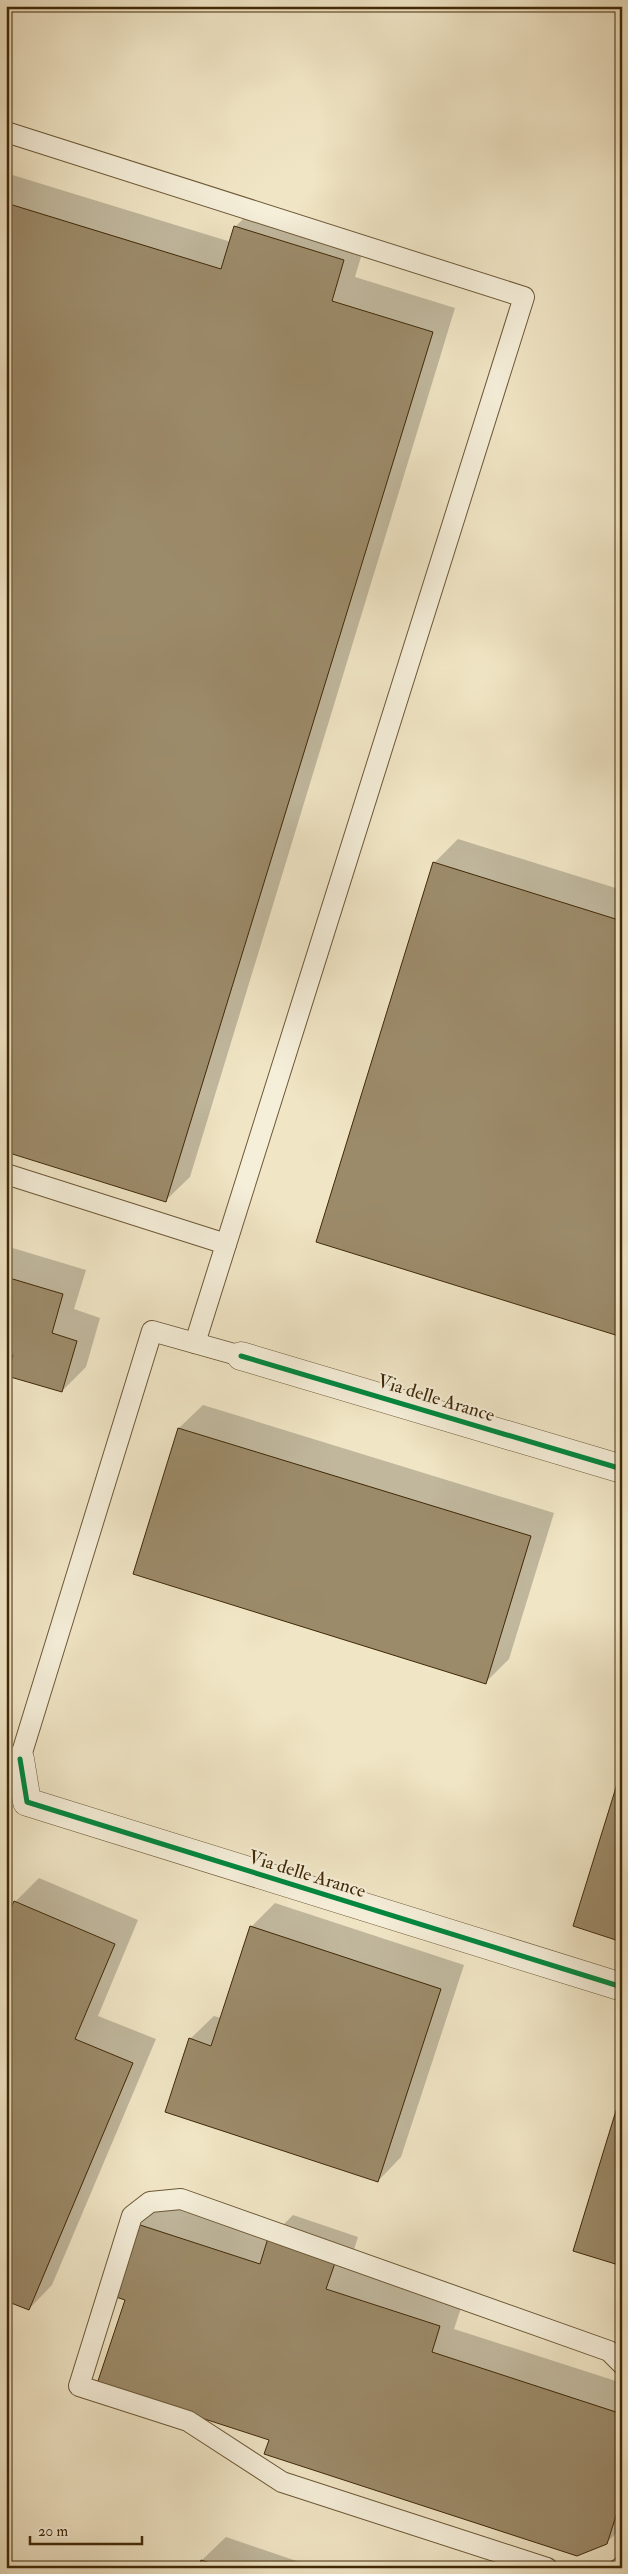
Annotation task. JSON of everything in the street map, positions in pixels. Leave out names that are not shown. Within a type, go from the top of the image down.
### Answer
[{"type":"street","name":"Via delle Arance","points":[[241,1356],[622,1469]]},
{"type":"street","name":"Via delle Arance","points":[[20,1759],[27,1802],[622,1987]]},
{"type":"lane","points":[[6,132],[524,297],[195,1343]]},
{"type":"lane","points":[[6,1174],[226,1244]]},
{"type":"lane","points":[[20,1759],[152,1331],[241,1356]]},
{"type":"lane","points":[[547,2568],[282,2482],[188,2421],[79,2386],[132,2216],[150,2202],[181,2199],[609,2351],[622,2364]]},
{"type":"building","points":[[6,203],[221,269],[234,226],[344,260],[332,301],[433,332],[166,1202],[6,1152]]},
{"type":"building","points":[[433,862],[622,921],[622,1337],[316,1242]]},
{"type":"building","points":[[6,1277],[63,1294],[52,1333],[77,1341],[62,1392],[7,1376],[13,1355],[6,1353]]},
{"type":"building","points":[[178,1428],[531,1536],[486,1684],[133,1574]]},
{"type":"building","points":[[622,1768],[622,1942],[573,1926]]},
{"type":"building","points":[[14,1901],[115,1944],[75,2039],[133,2063],[29,2310],[6,2301],[6,1919]]},
{"type":"building","points":[[250,1926],[441,1989],[378,2182],[165,2112],[189,2038],[211,2046]]},
{"type":"building","points":[[622,2091],[622,2266],[573,2251]]},
{"type":"building","points":[[137,2224],[260,2264],[268,2238],[336,2260],[326,2289],[440,2326],[432,2352],[622,2414],[622,2497],[607,2544],[577,2556],[264,2454],[269,2440],[97,2384],[125,2300],[113,2296]]},
{"type":"building","points":[[201,2560],[225,2568],[198,2568]]},
{"type":"cycle path","points":[[241,1356],[622,1469]]},
{"type":"cycle path","points":[[20,1759],[27,1802],[622,1987]]}]
